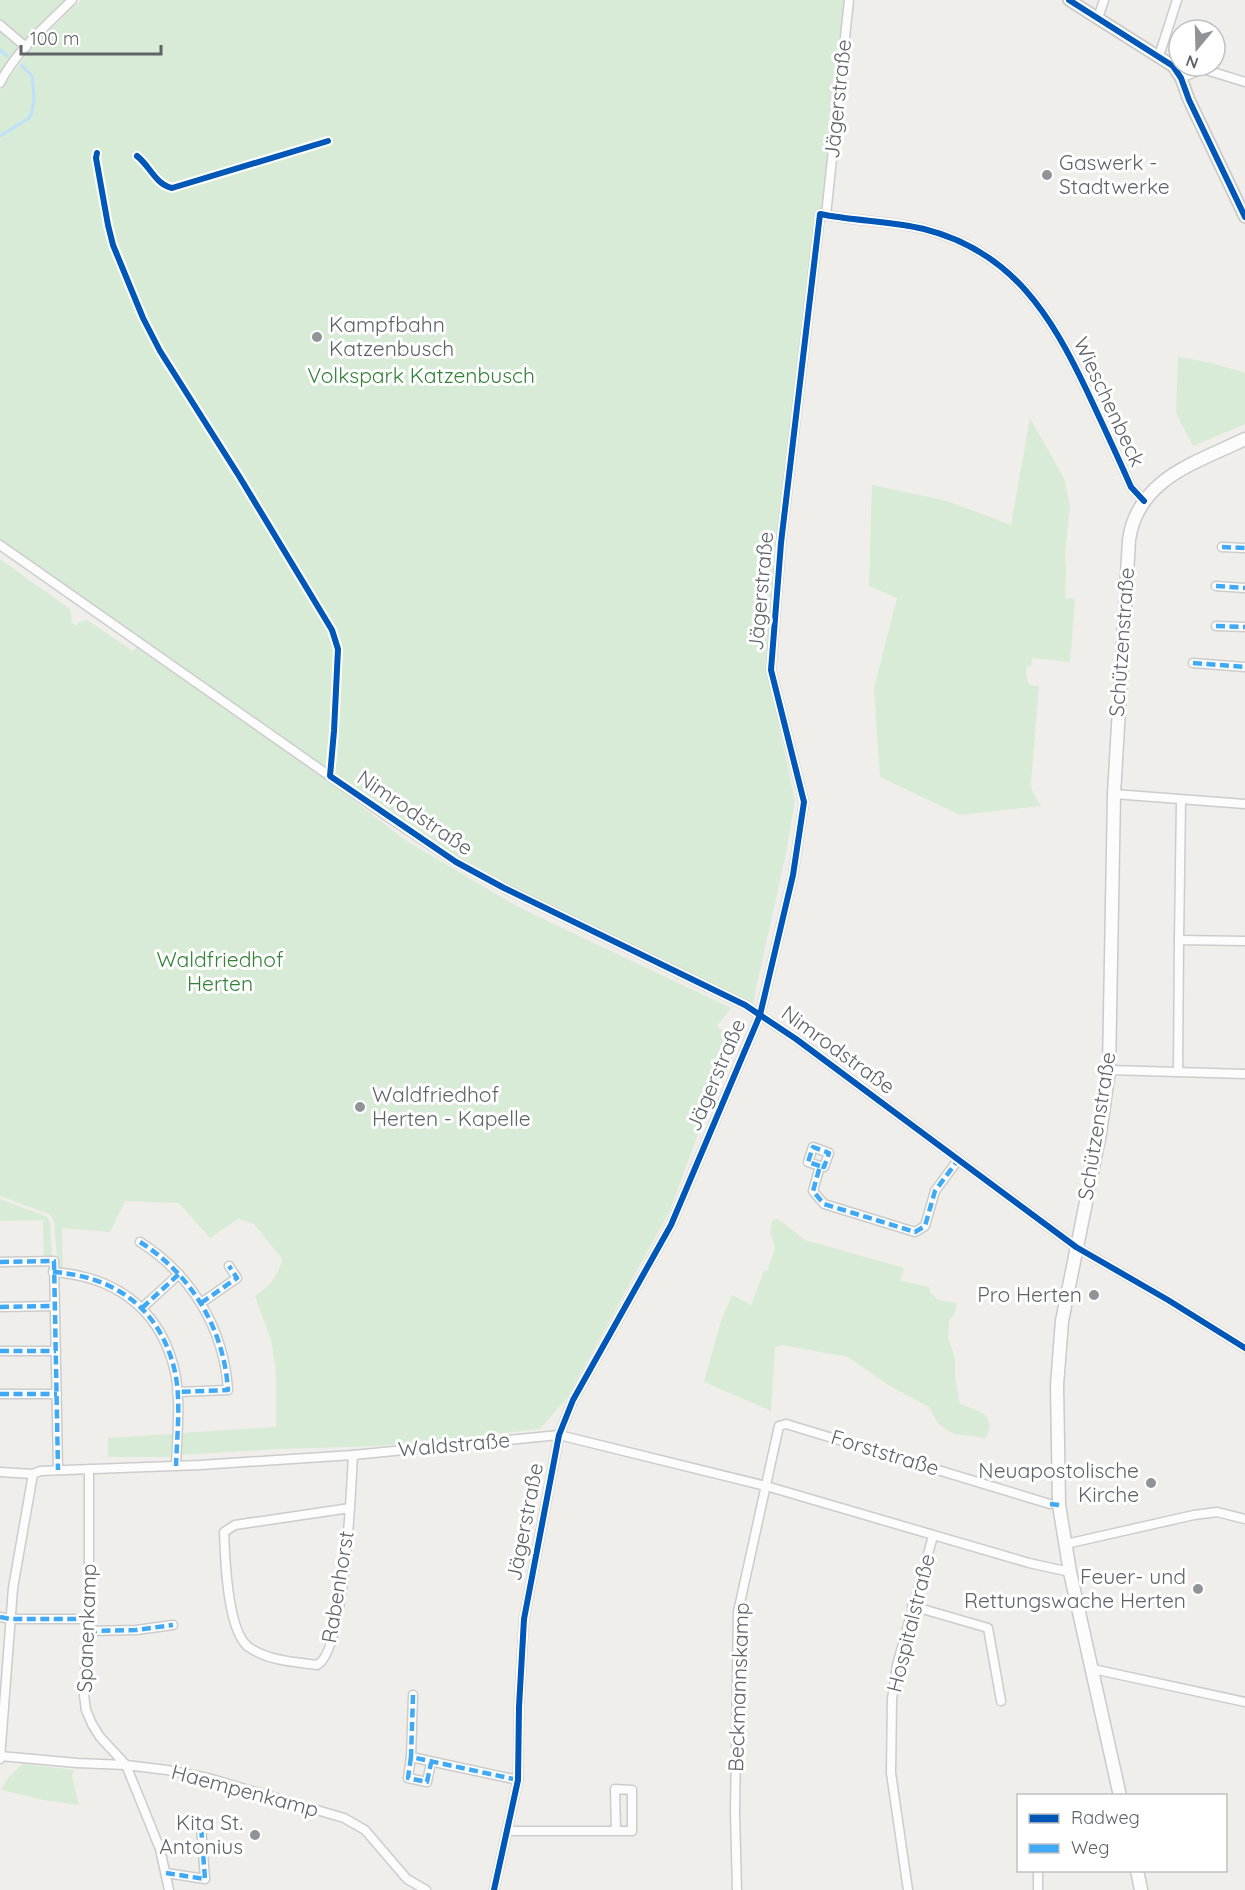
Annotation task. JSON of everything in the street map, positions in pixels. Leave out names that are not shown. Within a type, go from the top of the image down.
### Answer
[{"type":"main road","name":"Schützenstraße","points":[[1120,1794],[1065,1544],[1059,1495],[1057,1373],[1062,1321],[1100,1133],[1109,1070],[1114,794],[1129,540],[1131,524],[1151,490],[1165,479],[1245,438]]},
{"type":"main road","points":[[1137,1872],[1141,1890]]},
{"type":"street","points":[[0,83],[5,73],[26,47],[72,0]]},
{"type":"street","name":"Jägerstraße","points":[[494,1890],[518,1780],[524,1619],[559,1435],[573,1400],[671,1225],[760,1015],[793,875],[804,802],[771,670],[781,543],[801,368],[820,214],[826,215],[849,0]]},
{"type":"street","points":[[1070,0],[1167,62]]},
{"type":"street","points":[[1098,18],[1104,0]]},
{"type":"street","points":[[1159,56],[1177,0]]},
{"type":"street","points":[[0,25],[26,47]]},
{"type":"street","points":[[1227,76],[1245,82]]},
{"type":"street","points":[[1181,78],[1189,100],[1245,217]]},
{"type":"street","name":"Wieschenbeck","points":[[826,215],[924,229],[968,245],[993,261],[1017,281],[1035,300],[1060,336],[1131,487],[1144,501]]},
{"type":"street","name":"Nimrodstraße","points":[[0,545],[456,862],[504,888],[730,997],[760,1015],[1077,1247],[1245,1348]]},
{"type":"street","points":[[1222,547],[1245,548]]},
{"type":"street","points":[[1216,586],[1245,588]]},
{"type":"street","points":[[1216,626],[1245,627]]},
{"type":"street","points":[[1193,663],[1245,667]]},
{"type":"street","points":[[1114,794],[1245,804]]},
{"type":"street","points":[[1178,1072],[1181,800]]},
{"type":"street","points":[[1179,940],[1245,941]]},
{"type":"street","points":[[1109,1070],[1245,1074]]},
{"type":"street","points":[[820,1166],[813,1191],[824,1204],[915,1232],[925,1226],[935,1191],[958,1160]]},
{"type":"street","points":[[140,1242],[159,1255],[179,1274],[209,1315],[219,1342],[228,1390],[177,1392]]},
{"type":"street","points":[[0,1262],[54,1261],[58,1470]]},
{"type":"street","points":[[201,1303],[237,1278],[229,1266]]},
{"type":"street","points":[[53,1272],[109,1284],[129,1296],[154,1322],[174,1365],[177,1392],[176,1466]]},
{"type":"street","points":[[142,1308],[179,1274]]},
{"type":"street","points":[[0,1307],[54,1306]]},
{"type":"street","points":[[0,1351],[56,1351]]},
{"type":"street","points":[[0,1394],[57,1394]]},
{"type":"street","name":"Forststraße","points":[[766,1486],[779,1426],[786,1424],[1050,1504]]},
{"type":"street","name":"Waldstraße","points":[[0,1472],[33,1474],[40,1471],[176,1466],[353,1455],[559,1435],[766,1486],[933,1536],[1070,1572]]},
{"type":"street","name":"Rabenhorst","points":[[350,1508],[235,1525],[224,1532],[230,1602],[239,1636],[248,1648],[270,1658],[317,1665],[324,1662],[336,1621],[346,1557],[350,1508],[353,1455]]},
{"type":"street","name":"Spanenkamp","points":[[89,1469],[88,1631],[84,1695],[86,1710],[100,1737],[126,1765],[151,1824],[169,1890]]},
{"type":"street","points":[[0,1758],[13,1588],[33,1474]]},
{"type":"street","name":"Beckmannskamp","points":[[737,1890],[735,1812],[738,1612],[766,1486]]},
{"type":"street","points":[[1065,1544],[1194,1515],[1217,1512],[1245,1518]]},
{"type":"street","name":"Hospitalstraße","points":[[908,1890],[891,1773],[890,1730],[897,1665],[933,1536]]},
{"type":"street","points":[[912,1606],[988,1628],[1001,1701]]},
{"type":"street","points":[[0,1617],[10,1619],[88,1618]]},
{"type":"street","points":[[88,1631],[136,1630],[173,1625]]},
{"type":"street","points":[[1093,1669],[1245,1702]]},
{"type":"street","points":[[413,1695],[408,1778],[427,1782],[431,1763]]},
{"type":"street","points":[[411,1757],[518,1780]]},
{"type":"street","name":"Haempenkamp","points":[[0,1758],[126,1765],[167,1770],[208,1778],[344,1818],[365,1830],[407,1879],[426,1890]]},
{"type":"street","points":[[507,1831],[615,1831],[632,1831],[632,1790],[615,1789],[615,1831]]},
{"type":"street","points":[[165,1873],[205,1879],[201,1826]]},
{"type":"street","points":[[1038,1872],[1038,1890]]},
{"type":"green space","points":[[0,0],[66,0],[29,36],[0,74]]},
{"type":"green space","name":"Volkspark Katzenbusch","points":[[81,0],[846,0],[826,215],[820,214],[767,669],[795,801],[785,858],[752,1007],[505,888],[396,816],[0,540],[0,91],[33,46]]},
{"type":"green space","points":[[1178,357],[1212,363],[1245,373],[1245,424],[1193,446],[1176,413]]},
{"type":"green space","points":[[1030,418],[1064,478],[1070,506],[1065,554],[1065,598],[1075,599],[1070,662],[1032,658],[1031,667],[1027,666],[1026,675],[1029,685],[1039,686],[1031,783],[1032,790],[1041,806],[960,815],[880,777],[874,688],[897,598],[869,586],[872,485],[947,501],[1011,525]]},
{"type":"green space","name":"Waldfriedhof Herten","points":[[0,559],[70,609],[71,622],[76,626],[79,622],[87,620],[133,651],[138,646],[302,760],[405,840],[518,907],[731,1008],[717,1026],[733,1039],[670,1210],[567,1398],[540,1429],[379,1446],[182,1455],[181,1433],[276,1427],[276,1371],[271,1340],[255,1296],[273,1280],[282,1259],[254,1224],[238,1219],[210,1238],[179,1203],[125,1201],[110,1232],[62,1228],[63,1270],[58,1268],[54,1221],[49,1214],[0,1196]]},
{"type":"green space","points":[[0,1199],[47,1217],[50,1222],[52,1259],[44,1259],[43,1220],[0,1221]]},
{"type":"green space","points":[[778,1219],[805,1240],[904,1268],[900,1281],[930,1287],[930,1292],[938,1300],[957,1303],[955,1313],[949,1320],[948,1337],[955,1358],[955,1377],[960,1404],[979,1412],[988,1419],[990,1424],[986,1438],[955,1434],[945,1429],[937,1422],[929,1407],[890,1386],[848,1357],[783,1345],[775,1347],[771,1411],[704,1382],[720,1324],[732,1295],[751,1305],[764,1271],[767,1271],[775,1248],[770,1231],[773,1220]]},
{"type":"green space","points":[[172,1434],[171,1457],[108,1457],[108,1438]]},
{"type":"green space","points":[[23,1764],[74,1770],[72,1776],[79,1805],[1,1790],[8,1778]]},
{"type":"waterway","points":[[0,50],[7,56]]},
{"type":"waterway","points":[[0,136],[29,118],[32,112],[34,97],[32,76],[21,65]]},
{"type":"marked path","points":[[1222,547],[1245,548]]},
{"type":"marked path","points":[[1216,586],[1245,588]]},
{"type":"marked path","points":[[1216,626],[1245,627]]},
{"type":"marked path","points":[[1193,663],[1245,667]]},
{"type":"marked path","points":[[820,1166],[808,1162],[813,1147],[829,1153],[824,1167],[820,1166],[813,1191],[824,1204],[915,1232],[925,1226],[935,1191],[958,1160]]},
{"type":"marked path","points":[[140,1242],[159,1255],[190,1287],[212,1325],[220,1346],[228,1390],[177,1392]]},
{"type":"marked path","points":[[0,1262],[54,1261],[58,1470]]},
{"type":"marked path","points":[[201,1303],[237,1278],[229,1266]]},
{"type":"marked path","points":[[53,1272],[94,1280],[113,1288],[144,1310],[156,1326],[166,1344],[176,1376],[178,1414],[176,1466]]},
{"type":"marked path","points":[[142,1308],[179,1274]]},
{"type":"marked path","points":[[0,1307],[54,1306]]},
{"type":"marked path","points":[[0,1351],[56,1351]]},
{"type":"marked path","points":[[0,1394],[57,1394]]},
{"type":"marked path","points":[[1050,1504],[1059,1505]]},
{"type":"marked path","points":[[0,1617],[88,1619]]},
{"type":"marked path","points":[[88,1631],[136,1630],[173,1625]]},
{"type":"marked path","points":[[413,1695],[411,1757],[518,1780]]},
{"type":"marked path","points":[[411,1757],[408,1778],[427,1782],[431,1763]]},
{"type":"marked path","points":[[166,1873],[205,1879],[201,1826]]},
{"type":"cycle path","points":[[1069,0],[1173,66],[1181,78],[1189,100],[1245,217]]},
{"type":"cycle path","points":[[137,156],[161,183],[172,188],[328,141]]},
{"type":"cycle path","points":[[97,153],[96,158],[113,245],[143,318],[160,351],[332,630],[338,649],[330,776],[456,862],[504,888],[745,1005],[796,1039],[1076,1247],[1245,1348]]},
{"type":"cycle path","points":[[494,1890],[518,1780],[524,1619],[559,1435],[573,1400],[671,1225],[760,1015],[793,875],[804,802],[771,670],[781,543],[820,214],[924,229],[955,239],[982,253],[1005,270],[1043,312],[1059,337],[1087,391],[1131,487],[1144,501]]},
{"type":"place","name":"Gaswerk - Stadtwerke","points":[[1047,175]]},
{"type":"place","name":"Kampfbahn Katzenbusch","points":[[317,337]]},
{"type":"place","name":"Waldfriedhof Herten - Kapelle","points":[[360,1107]]},
{"type":"place","name":"Pro Herten","points":[[1094,1295]]},
{"type":"place","name":"Neuapostolische Kirche","points":[[1151,1483]]},
{"type":"place","name":"Feuer- und Rettungswache Herten","points":[[1198,1589]]},
{"type":"place","name":"Kita St. Antonius","points":[[255,1835]]}]
